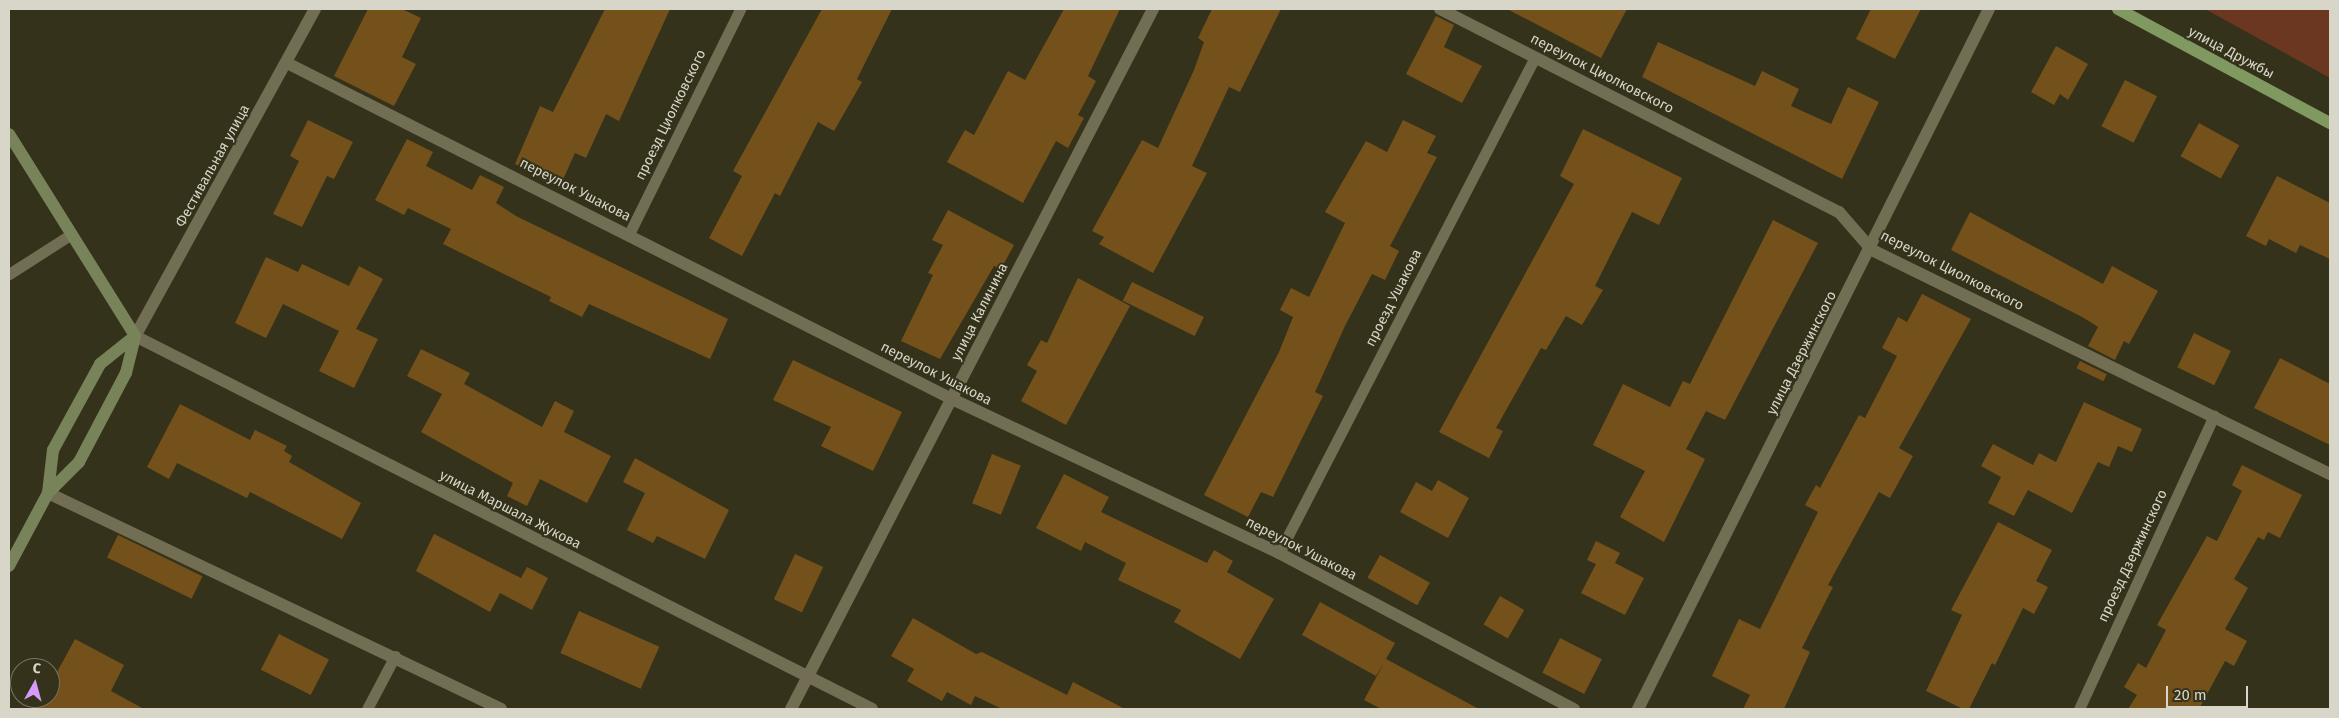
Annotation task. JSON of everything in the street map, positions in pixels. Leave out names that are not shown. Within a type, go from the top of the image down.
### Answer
[{"type":"main road","name":"улица Дружбы","points":[[2118,9],[2330,123]]},
{"type":"street","name":"Фестивальная улица","points":[[9,566],[48,492],[79,462],[126,373],[135,336],[287,63],[315,9]]},
{"type":"street","name":"улица Калинина","points":[[791,709],[1153,9]]},
{"type":"street","name":"переулок Циолковского","points":[[1440,9],[1839,212],[1872,250],[2330,474]]},
{"type":"street","name":"улица Дзержинского","points":[[1638,709],[1872,250],[1989,9]]},
{"type":"street","name":"переулок Ушакова","points":[[287,63],[629,234],[952,399],[1279,553],[1574,709]]},
{"type":"street","points":[[9,134],[70,235],[135,336]]},
{"type":"street","name":"Фестивальная улица","points":[[48,492],[53,450],[100,364],[135,336]]},
{"type":"street","name":"улица Маршала Жукова","points":[[135,336],[806,678],[872,709]]},
{"type":"street","points":[[48,492],[395,656],[501,709]]},
{"type":"lane","name":"проезд Циолковского","points":[[629,234],[740,9]]},
{"type":"lane","name":"проезд Ушакова","points":[[1279,553],[1535,57]]},
{"type":"lane","points":[[9,274],[70,235]]},
{"type":"lane","name":"проезд Дзержинского","points":[[2079,709],[2214,416]]},
{"type":"lane","points":[[368,709],[395,656]]},
{"type":"shaded area","points":[[2205,9],[2330,9],[2330,78]]},
{"type":"building","points":[[368,9],[402,9],[421,18],[402,57],[416,64],[394,106],[334,76]]},
{"type":"building","points":[[605,9],[670,9],[619,121],[606,114],[586,158],[575,153],[561,184],[515,164],[540,106],[553,112]]},
{"type":"building","points":[[822,9],[892,9],[857,79],[862,82],[834,131],[818,122],[780,196],[775,193],[742,256],[709,238],[742,176],[733,171]]},
{"type":"building","points":[[1064,9],[1120,9],[1088,76],[1096,81],[1078,115],[1084,118],[1068,148],[1056,141],[1023,203],[947,162],[965,130],[974,135],[1008,71],[1025,80]]},
{"type":"building","points":[[1212,9],[1281,9],[1240,92],[1229,87],[1192,166],[1207,173],[1153,273],[1099,244],[1104,237],[1092,231],[1142,140],[1158,148],[1194,70],[1204,42],[1198,38]]},
{"type":"building","points":[[1507,9],[1627,9],[1601,58]]},
{"type":"building","points":[[1871,9],[1921,9],[1895,59],[1856,39]]},
{"type":"building","points":[[1436,16],[1454,25],[1444,47],[1482,66],[1462,103],[1406,74]]},
{"type":"building","points":[[1658,42],[1755,86],[1762,71],[1799,89],[1791,106],[1831,124],[1848,87],[1879,102],[1842,179],[1642,77]]},
{"type":"building","points":[[2056,46],[2088,64],[2068,100],[2060,94],[2054,105],[2031,92]]},
{"type":"building","points":[[2125,80],[2157,96],[2133,143],[2101,126]]},
{"type":"building","points":[[308,120],[353,142],[334,179],[327,176],[302,227],[273,214],[299,161],[290,156]]},
{"type":"building","points":[[1403,120],[1436,136],[1427,153],[1437,157],[1390,246],[1399,251],[1385,280],[1372,274],[1345,326],[1315,392],[1323,396],[1273,497],[1261,492],[1248,517],[1204,495],[1279,352],[1293,317],[1280,310],[1291,288],[1309,297],[1345,223],[1325,212],[1366,141],[1387,152]]},
{"type":"building","points":[[2199,123],[2239,145],[2221,179],[2181,156]]},
{"type":"building","points":[[1583,129],[1682,178],[1659,225],[1632,212],[1595,286],[1603,290],[1582,325],[1566,316],[1546,350],[1541,348],[1496,428],[1503,431],[1489,458],[1439,432],[1574,184],[1560,176]]},
{"type":"building","points":[[407,139],[433,152],[426,166],[472,190],[480,175],[504,187],[496,203],[516,216],[728,319],[710,359],[589,304],[582,317],[549,301],[551,297],[443,244],[451,229],[408,208],[404,215],[375,200]]},
{"type":"building","points":[[2277,176],[2330,203],[2330,259],[2300,245],[2296,253],[2269,239],[2266,246],[2246,236]]},
{"type":"building","points":[[948,210],[1014,245],[1001,269],[994,266],[940,359],[901,341],[933,275],[928,273],[943,245],[932,240]]},
{"type":"building","points":[[1970,212],[2103,284],[2112,266],[2158,291],[2129,344],[2124,341],[2115,360],[2088,346],[2098,327],[1951,250]]},
{"type":"building","points":[[1773,220],[1818,243],[1725,420],[1706,411],[1686,449],[1705,459],[1664,542],[1620,517],[1645,471],[1593,445],[1623,384],[1670,407],[1683,381],[1690,384]]},
{"type":"building","points":[[266,257],[298,272],[302,264],[349,286],[359,266],[383,279],[356,329],[378,339],[354,388],[319,371],[339,331],[283,304],[266,338],[235,323]]},
{"type":"building","points":[[1078,278],[1130,306],[1066,425],[1021,401],[1037,371],[1027,365],[1041,340],[1047,343]]},
{"type":"building","points":[[1132,282],[1204,317],[1195,336],[1123,301]]},
{"type":"building","points":[[1922,294],[1971,319],[1899,448],[1913,456],[1890,498],[1879,492],[1828,585],[1833,587],[1802,648],[1810,652],[1784,709],[1743,709],[1750,695],[1712,676],[1739,619],[1760,629],[1818,512],[1805,505],[1816,485],[1820,488],[1859,415],[1865,418],[1897,356],[1882,348],[1898,317],[1907,322]]},
{"type":"building","points":[[2194,333],[2231,351],[2214,385],[2177,367]]},
{"type":"building","points":[[421,349],[470,373],[464,384],[542,427],[555,401],[574,411],[564,432],[611,456],[587,503],[540,479],[527,506],[507,496],[513,483],[421,432],[442,394],[407,376]]},
{"type":"building","points":[[2280,358],[2330,384],[2330,445],[2254,408]]},
{"type":"building","points":[[793,360],[902,412],[873,471],[821,446],[831,427],[773,400]]},
{"type":"building","points":[[2080,361],[2107,374],[2103,381],[2076,368]]},
{"type":"building","points":[[2084,402],[2142,429],[2132,452],[2118,446],[2109,467],[2098,462],[2072,513],[2028,490],[2014,516],[1988,503],[2001,477],[1981,466],[1993,444],[2033,465],[2039,453],[2056,462]]},
{"type":"building","points":[[180,404],[250,440],[255,430],[287,446],[284,451],[292,456],[289,462],[361,503],[342,539],[250,492],[247,498],[177,463],[169,479],[147,467]]},
{"type":"building","points":[[992,454],[1021,466],[1001,515],[972,503]]},
{"type":"building","points":[[635,458],[729,510],[705,559],[657,536],[653,543],[627,530],[645,493],[623,482]]},
{"type":"building","points":[[2242,465],[2302,495],[2280,538],[2268,532],[2264,540],[2258,537],[2234,579],[2248,588],[2225,629],[2247,641],[2234,666],[2225,661],[2199,709],[2128,709],[2137,695],[2124,687],[2138,663],[2146,668],[2166,630],[2157,625],[2207,536],[2217,541],[2242,491],[2232,485]]},
{"type":"building","points":[[1064,474],[1109,497],[1101,512],[1207,563],[1214,550],[1233,561],[1227,572],[1274,599],[1240,659],[1174,622],[1181,610],[1118,580],[1126,563],[1085,542],[1081,551],[1036,528]]},
{"type":"building","points":[[1438,480],[1469,498],[1448,538],[1400,512],[1416,482],[1432,491]]},
{"type":"building","points":[[1998,522],[2052,550],[2036,581],[2048,587],[2034,614],[2023,608],[1995,665],[1992,663],[1969,709],[1963,709],[1926,691],[1962,615],[1951,610]]},
{"type":"building","points":[[434,534],[521,578],[527,567],[548,578],[532,610],[500,593],[490,612],[416,571]]},
{"type":"building","points":[[118,535],[202,576],[192,599],[107,557]]},
{"type":"building","points":[[1596,541],[1620,553],[1615,563],[1644,578],[1625,615],[1581,593],[1596,564],[1587,560]]},
{"type":"building","points":[[795,554],[823,567],[802,612],[774,599]]},
{"type":"building","points":[[1380,555],[1430,583],[1417,605],[1367,578]]},
{"type":"building","points":[[1500,596],[1524,610],[1508,639],[1484,625]]},
{"type":"building","points":[[1320,602],[1395,643],[1386,659],[1479,709],[1381,709],[1364,700],[1385,661],[1376,676],[1302,635]]},
{"type":"building","points":[[579,611],[659,647],[641,689],[560,653]]},
{"type":"building","points":[[913,618],[976,654],[982,652],[1067,695],[1073,682],[1125,709],[1002,709],[975,696],[971,705],[947,692],[942,701],[907,681],[914,669],[891,656]]},
{"type":"building","points":[[279,634],[329,659],[311,695],[261,670]]},
{"type":"building","points":[[1560,638],[1602,659],[1584,694],[1542,673]]},
{"type":"building","points":[[75,639],[124,665],[111,691],[144,709],[37,709],[60,708],[60,667]]}]
